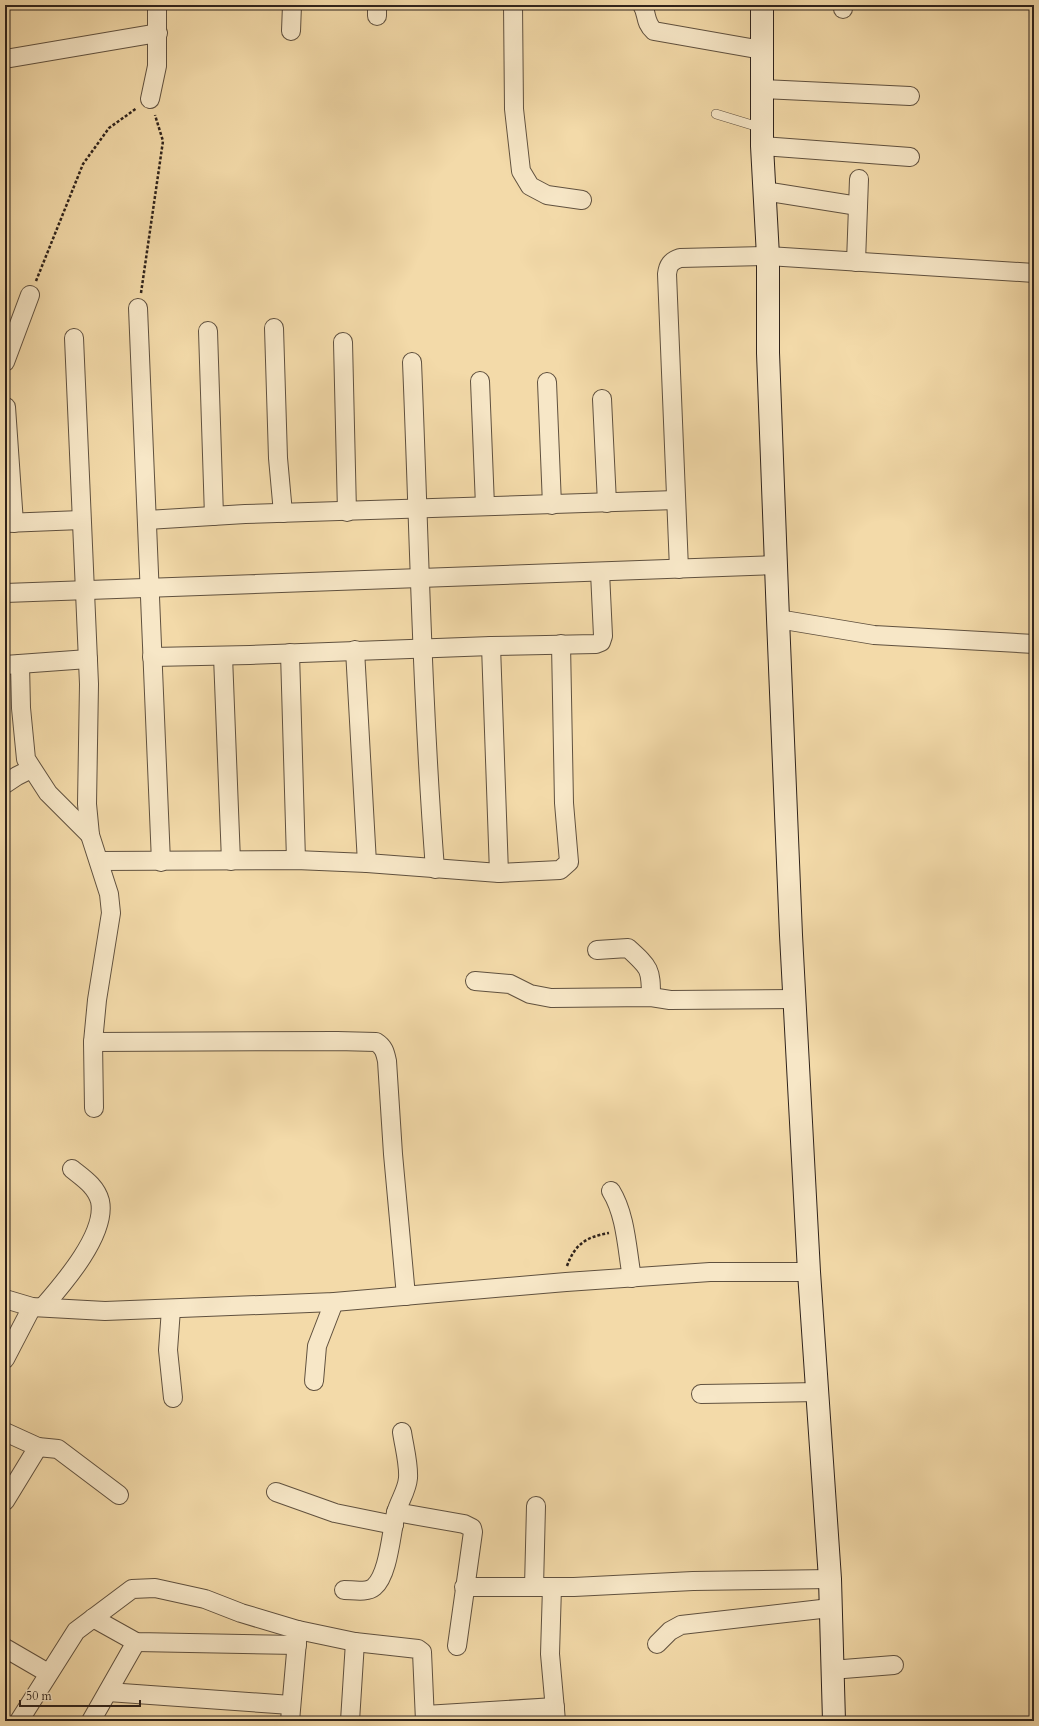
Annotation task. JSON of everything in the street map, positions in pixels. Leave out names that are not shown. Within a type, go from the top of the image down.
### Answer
[{"type":"street","points":[[150,99],[157,66],[157,5]]},
{"type":"street","points":[[290,30],[292,5]]},
{"type":"street","points":[[513,5],[514,109],[521,171],[530,186],[547,195],[582,200]]},
{"type":"street","points":[[642,5],[645,10],[647,22],[654,31],[762,50]]},
{"type":"street","points":[[762,5],[762,137],[768,256],[768,353],[778,619],[809,1272],[830,1580],[831,1670],[834,1721]]},
{"type":"street","points":[[5,59],[158,33]]},
{"type":"street","points":[[763,89],[910,96]]},
{"type":"street","points":[[762,137],[910,157]]},
{"type":"street","points":[[856,262],[859,179]]},
{"type":"street","points":[[764,191],[858,206]]},
{"type":"street","points":[[678,569],[667,274],[668,266],[673,260],[680,258],[768,256],[1034,273]]},
{"type":"street","points":[[5,362],[10,339],[30,295]]},
{"type":"street","points":[[138,308],[161,862]]},
{"type":"street","points":[[274,328],[278,458],[282,513]]},
{"type":"street","points":[[208,331],[214,516]]},
{"type":"street","points":[[74,338],[88,659],[89,748],[87,804],[90,834],[109,894],[111,913],[97,1000],[93,1042],[94,1108]]},
{"type":"street","points":[[343,342],[347,512]]},
{"type":"street","points":[[412,362],[424,648],[426,758],[435,869]]},
{"type":"street","points":[[480,381],[485,506]]},
{"type":"street","points":[[547,382],[552,505]]},
{"type":"street","points":[[602,399],[607,503]]},
{"type":"street","points":[[6,407],[9,523],[81,520]]},
{"type":"street","points":[[147,520],[282,513],[676,500]]},
{"type":"street","points":[[5,593],[776,565]]},
{"type":"street","points":[[152,657],[223,656],[290,652],[561,644],[589,646],[601,642],[603,629],[600,572]]},
{"type":"street","points":[[778,619],[874,635],[1034,644]]},
{"type":"street","points":[[99,861],[161,862],[296,860],[367,863],[499,873],[560,870],[569,862],[564,803],[561,644]]},
{"type":"street","points":[[491,646],[499,873]]},
{"type":"street","points":[[355,650],[367,863]]},
{"type":"street","points":[[290,652],[296,860]]},
{"type":"street","points":[[223,656],[230,861]]},
{"type":"street","points":[[88,659],[12,664],[24,751],[31,770],[48,793],[90,834]]},
{"type":"street","points":[[5,784],[17,776],[31,770]]},
{"type":"street","points":[[597,950],[628,948],[642,960],[651,974],[651,997]]},
{"type":"street","points":[[475,981],[510,984],[530,994],[551,998],[651,997],[670,1000],[795,1000]]},
{"type":"street","points":[[93,1042],[337,1041],[376,1042],[381,1045],[387,1061],[393,1154],[406,1296]]},
{"type":"street","points":[[5,1359],[37,1307],[73,1272],[92,1238],[101,1212],[100,1200],[92,1185],[72,1169]]},
{"type":"street","points":[[611,1191],[616,1199],[624,1231],[632,1278]]},
{"type":"street","points":[[5,1299],[37,1307],[106,1311],[334,1302],[566,1282],[710,1272],[809,1272]]},
{"type":"street","points":[[314,1381],[317,1346],[334,1302]]},
{"type":"street","points":[[171,1308],[168,1350],[173,1398]]},
{"type":"street","points":[[701,1394],[818,1392]]},
{"type":"street","points":[[5,1432],[38,1447],[58,1449],[119,1495]]},
{"type":"street","points":[[344,1590],[367,1590],[374,1588],[383,1571],[395,1518],[405,1493],[408,1477],[402,1432]]},
{"type":"street","points":[[5,1501],[38,1447]]},
{"type":"street","points":[[276,1492],[335,1513],[464,1524],[472,1528],[473,1532],[456,1646]]},
{"type":"street","points":[[93,1618],[136,1642],[298,1638],[355,1642],[418,1649],[422,1652],[425,1718],[555,1714],[536,1506]]},
{"type":"street","points":[[464,1587],[543,1587],[693,1581],[830,1580]]},
{"type":"street","points":[[19,1721],[76,1631],[132,1589],[155,1588],[205,1598],[298,1638]]},
{"type":"street","points":[[657,1644],[670,1631],[681,1625],[830,1608]]},
{"type":"street","points":[[108,1692],[291,1713],[298,1638]]},
{"type":"street","points":[[91,1721],[136,1642]]},
{"type":"street","points":[[350,1721],[355,1642]]},
{"type":"street","points":[[5,1648],[48,1673]]},
{"type":"street","points":[[831,1670],[894,1665]]},
{"type":"lane","points":[[716,114],[762,137]]},
{"type":"path","points":[[30,295],[83,164],[109,128],[150,99],[163,141],[138,308]]},
{"type":"path","points":[[566,1282],[566,1268],[578,1245],[591,1236],[624,1231]]}]
